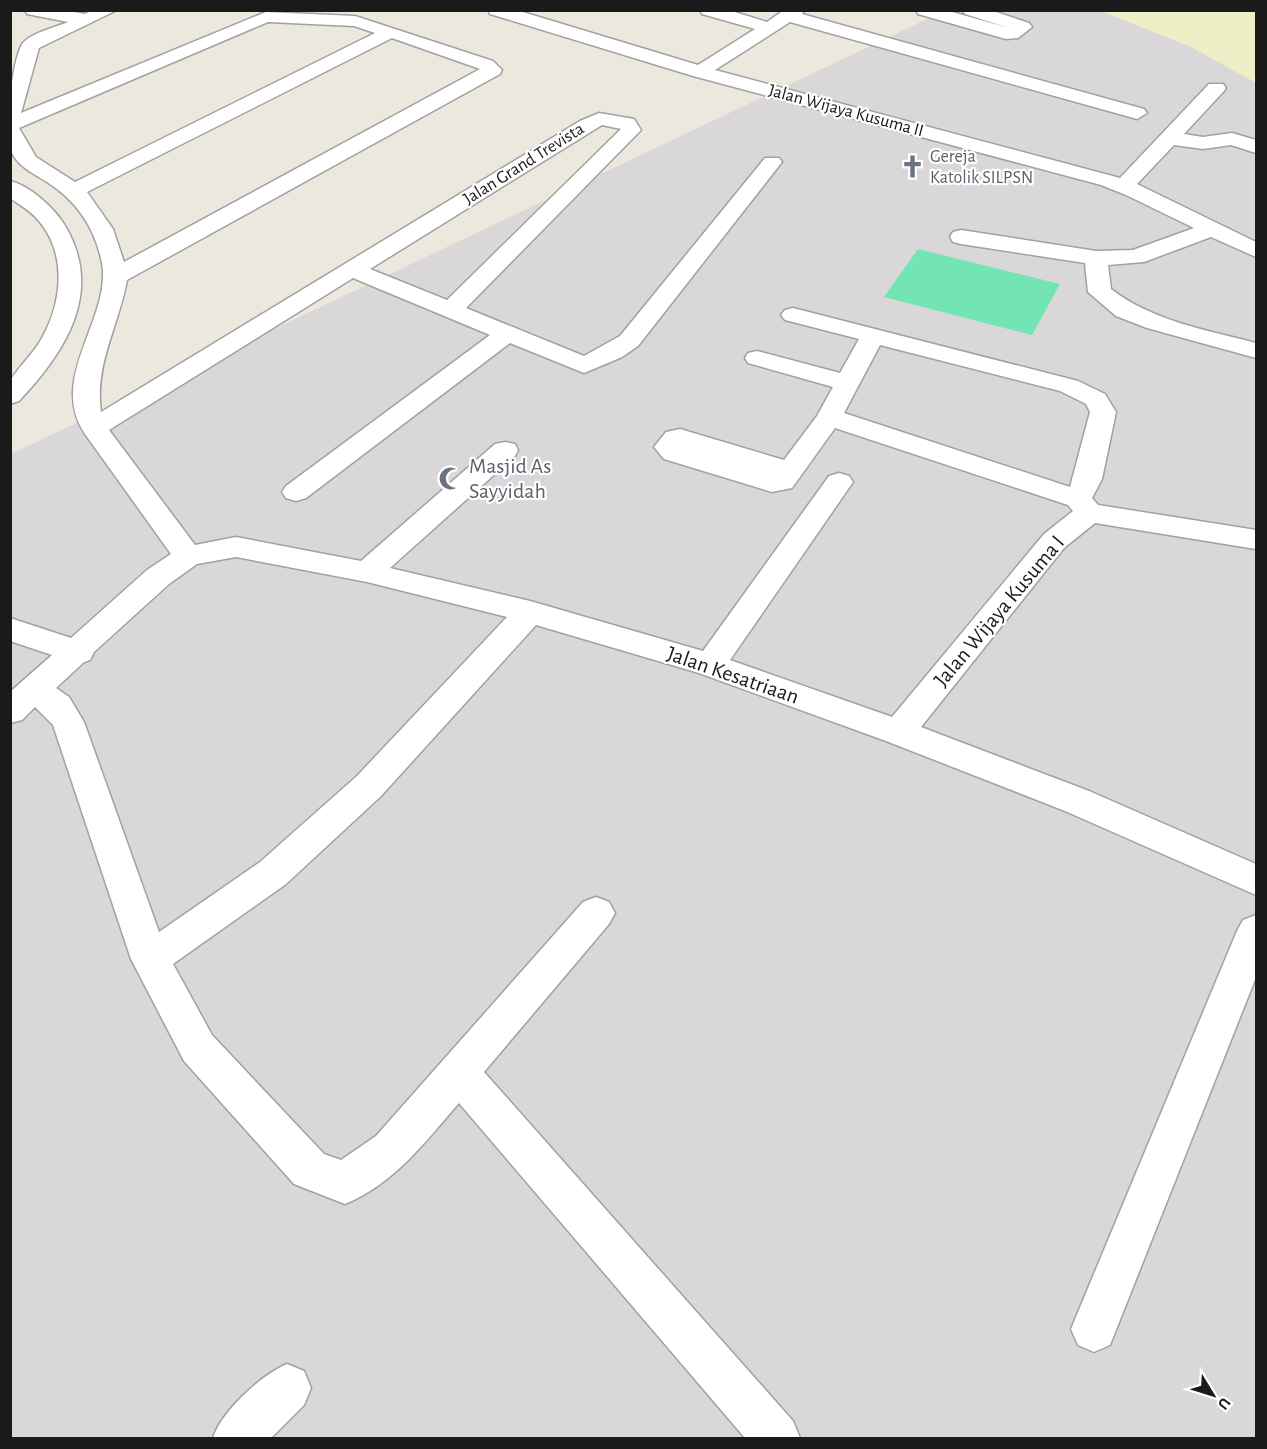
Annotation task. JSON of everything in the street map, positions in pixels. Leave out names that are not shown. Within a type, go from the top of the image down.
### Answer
[{"type":"street","points":[[33,10],[86,20]]},
{"type":"street","points":[[10,118],[25,58],[31,45],[109,10]]},
{"type":"street","name":"Jalan Wijaya Kusuma II","points":[[496,10],[700,72],[1124,186],[1257,250]]},
{"type":"street","points":[[708,10],[769,28]]},
{"type":"street","points":[[924,10],[1006,34],[1012,34],[1023,27],[970,10]]},
{"type":"street","points":[[700,72],[793,13],[1137,113]]},
{"type":"street","points":[[23,701],[158,577],[188,556],[86,415],[85,390],[115,277],[105,232],[97,217],[73,191],[27,161],[18,151],[10,127],[266,17],[355,21],[486,65],[494,70],[115,277]]},
{"type":"street","points":[[73,191],[391,32]]},
{"type":"street","points":[[1124,186],[1216,88]]},
{"type":"street","name":"Jalan Grand Trevista","points":[[94,428],[587,125],[599,119],[627,123],[631,130],[450,311]]},
{"type":"street","points":[[1170,138],[1203,143],[1232,140],[1257,147]]},
{"type":"street","points":[[353,270],[584,365],[614,352],[629,340],[772,162]]},
{"type":"street","points":[[10,187],[49,219],[66,246],[72,272],[70,296],[60,328],[40,362],[10,396]]},
{"type":"street","points":[[961,237],[1096,258],[1136,257],[1214,228]]},
{"type":"street","points":[[1096,258],[1100,292],[1124,310],[1156,323],[1257,351]]},
{"type":"street","points":[[793,315],[1069,386],[1095,399],[1103,412],[1083,506]]},
{"type":"street","points":[[296,492],[507,334]]},
{"type":"street","points":[[790,471],[829,417],[873,336]]},
{"type":"street","points":[[758,358],[847,383]]},
{"type":"street","points":[[829,417],[1083,506],[1257,539]]},
{"type":"street","points":[[367,572],[505,450]]},
{"type":"street","points":[[710,665],[838,482]]},
{"type":"street","name":"Jalan Wijaya Kusuma I","points":[[898,732],[1083,506]]},
{"type":"street","name":"Jalan Kesatriaan","points":[[188,556],[236,547],[367,572],[530,612],[710,665],[898,732],[1077,801],[1257,880]]},
{"type":"street","points":[[150,959],[273,873],[369,786],[530,612]]},
{"type":"street","points":[[10,628],[79,652]]},
{"type":"street","points":[[23,701],[57,706],[68,722],[150,959],[198,1048],[309,1169],[345,1183],[391,1151],[596,913]]},
{"type":"street","points":[[1094,1329],[1257,931]]},
{"type":"street","points":[[459,1073],[776,1438]]},
{"type":"street","points":[[237,1438],[287,1388]]},
{"type":"shaded area","points":[[944,11],[1256,11],[1256,1438],[11,1438],[11,454]]},
{"type":"green space","points":[[1101,11],[1256,11],[1256,83],[1191,47]]},
{"type":"green space","points":[[918,249],[1060,284],[1032,335],[884,297]]},
{"type":"place","name":"Gereja Katolik SILPSN","points":[[912,167]]},
{"type":"place","name":"Masjid As Sayyidah","points":[[451,479]]}]
